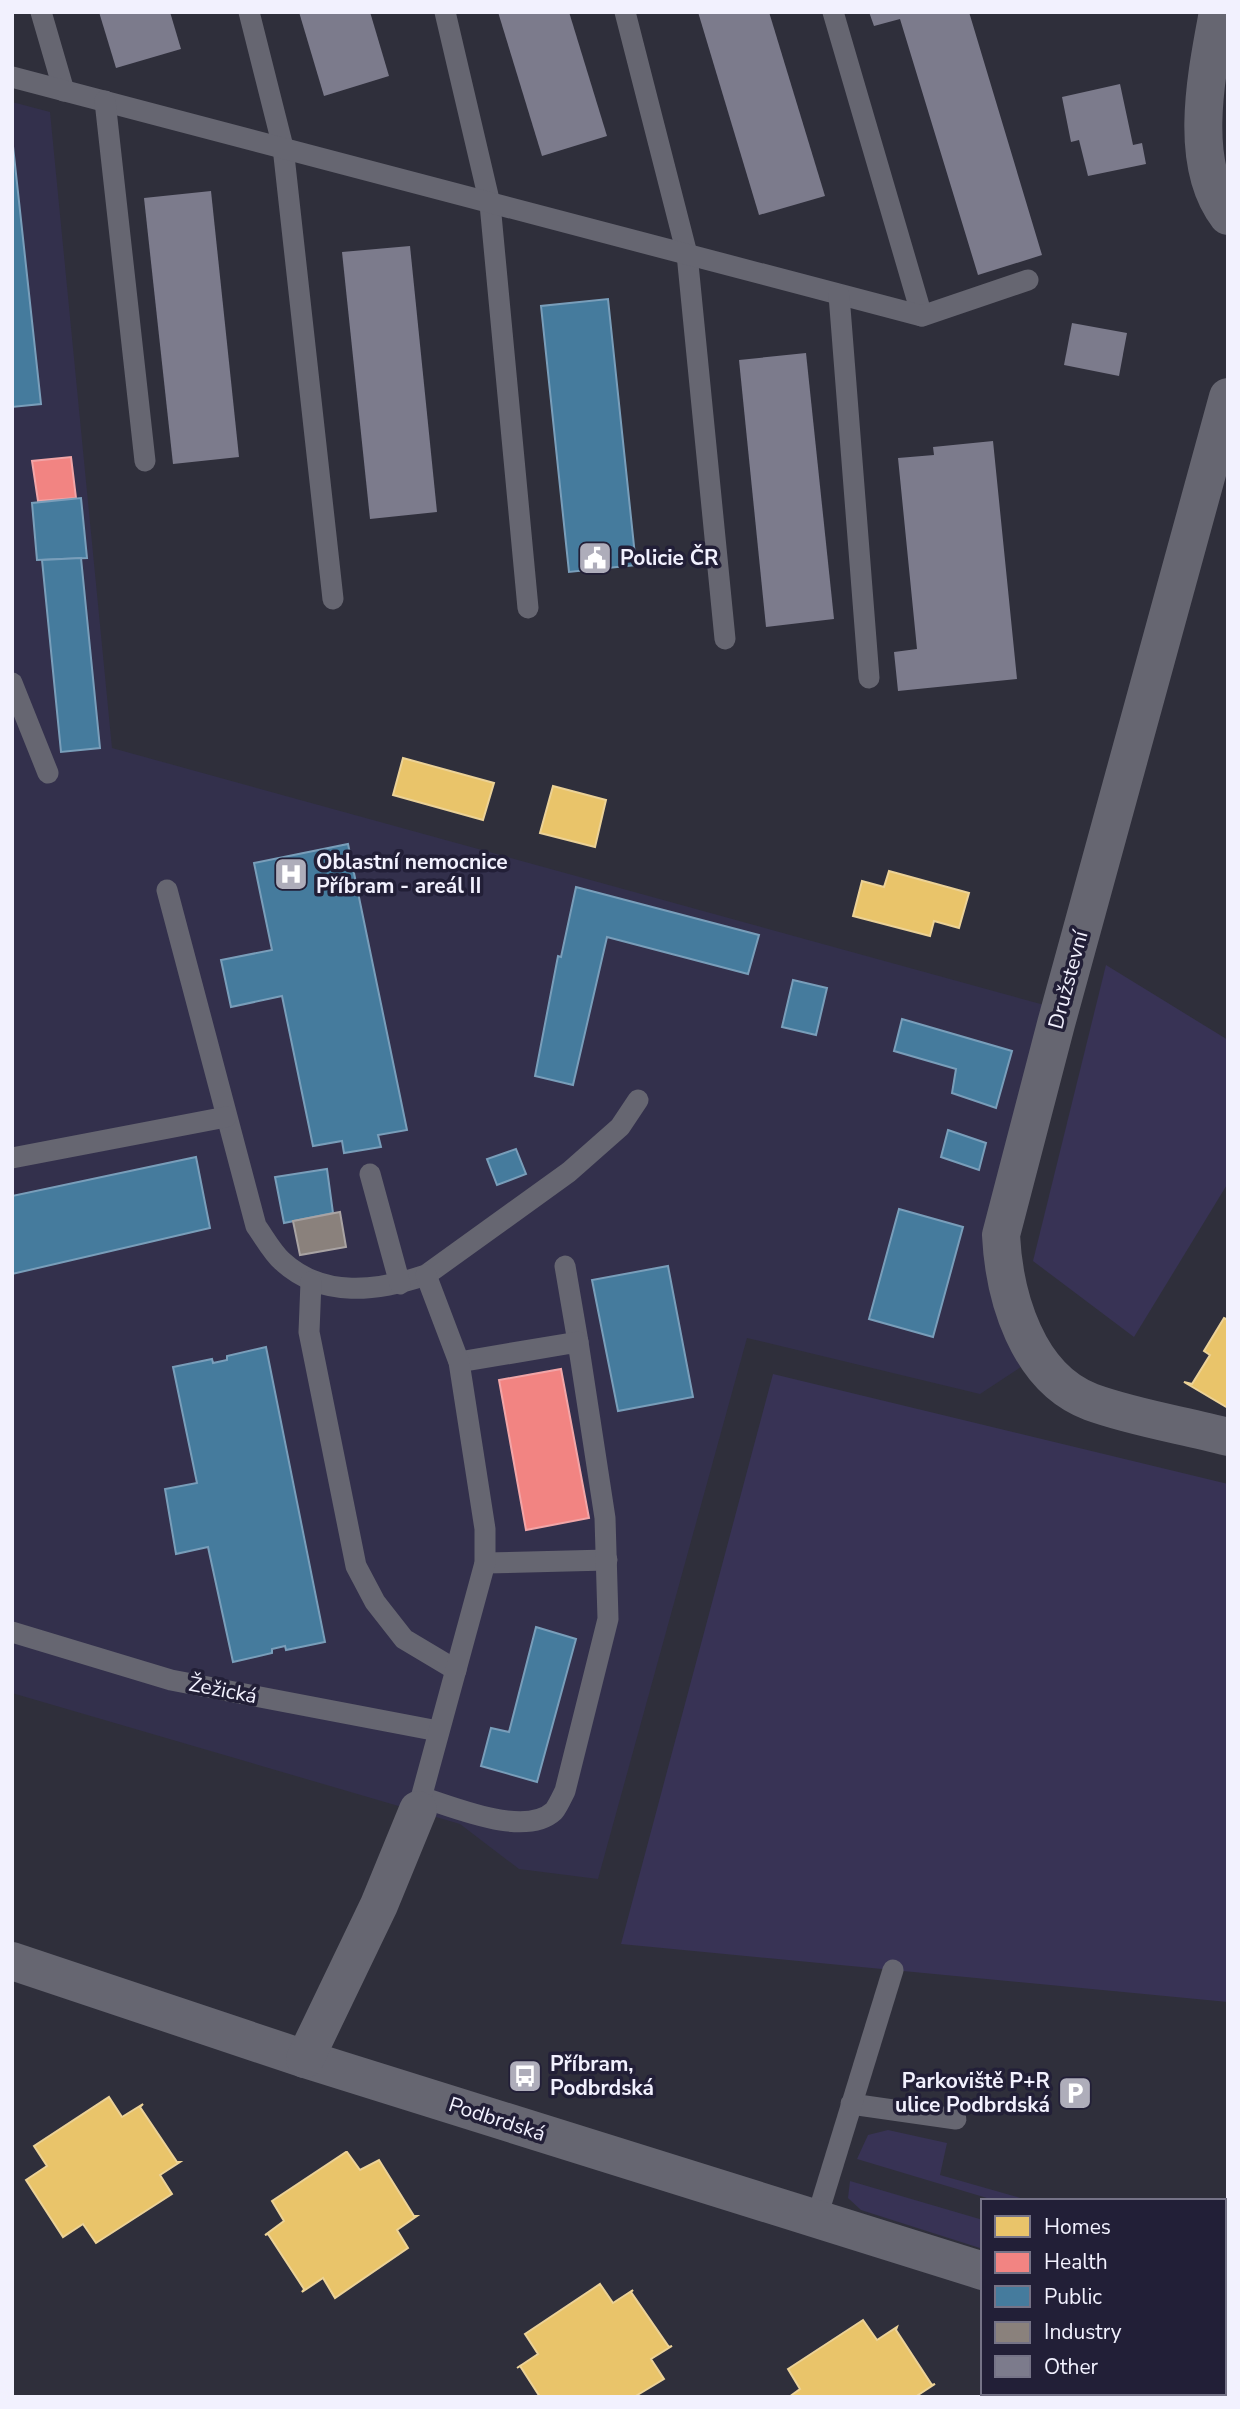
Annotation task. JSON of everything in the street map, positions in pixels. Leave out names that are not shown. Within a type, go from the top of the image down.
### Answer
[{"type":"street","points":[[1218,12],[1203,109],[1207,170],[1228,216]]},
{"type":"street","name":"Družstevní","points":[[1228,397],[1056,1024],[1002,1235],[1003,1266],[1011,1302],[1030,1345],[1067,1389],[1091,1402],[1228,1437]]},
{"type":"street","points":[[306,2059],[379,1905],[420,1803]]},
{"type":"street","name":"Podbrdská","points":[[12,1961],[306,2059],[981,2270]]},
{"type":"lane","points":[[41,12],[64,90]]},
{"type":"lane","points":[[249,12],[283,147],[332,598]]},
{"type":"lane","points":[[445,12],[490,204],[528,608]]},
{"type":"lane","points":[[625,12],[688,254],[725,639]]},
{"type":"lane","points":[[833,12],[922,316]]},
{"type":"lane","points":[[12,76],[922,316],[1028,280]]},
{"type":"lane","points":[[105,102],[145,461]]},
{"type":"lane","points":[[839,296],[869,678]]},
{"type":"lane","points":[[12,683],[48,773]]},
{"type":"lane","points":[[167,890],[256,1226],[281,1261],[311,1282],[351,1290],[400,1284],[426,1275],[569,1172],[620,1127],[638,1100]]},
{"type":"lane","points":[[12,1158],[226,1116]]},
{"type":"lane","points":[[370,1174],[400,1284]]},
{"type":"lane","points":[[426,1275],[460,1362],[485,1529],[485,1563],[420,1803],[510,1822],[536,1821],[554,1810],[565,1791],[608,1619],[606,1518],[565,1266]]},
{"type":"lane","points":[[311,1282],[309,1332],[356,1566],[374,1602],[404,1639],[456,1670]]},
{"type":"lane","points":[[460,1362],[578,1342]]},
{"type":"lane","points":[[485,1563],[607,1560]]},
{"type":"lane","name":"Žežická","points":[[12,1632],[171,1680],[438,1731]]},
{"type":"lane","points":[[817,2217],[893,1970]]},
{"type":"lane","points":[[850,2104],[956,2119]]},
{"type":"shaded area","name":"Oblastní nemocnice Příbram - areál II","points":[[12,102],[50,112],[112,748],[1077,1014],[1018,1244],[1020,1279],[1050,1348],[980,1394],[747,1338],[598,1879],[519,1869],[460,1824],[12,1693]]},
{"type":"shaded area","points":[[1106,965],[1228,1040],[1228,1183],[1134,1337],[1033,1261]]},
{"type":"shaded area","points":[[773,1374],[1228,1484],[1228,2002],[621,1944]]},
{"type":"shaded area","points":[[888,2130],[947,2143],[940,2175],[1024,2199],[990,2199],[857,2159],[868,2135]]},
{"type":"shaded area","points":[[850,2181],[981,2219],[981,2248],[861,2210],[848,2198]]},
{"type":"building: Homes","points":[[403,758],[494,783],[483,820],[393,795]]},
{"type":"building: Homes","points":[[553,786],[606,800],[595,847],[540,833]]},
{"type":"building: Homes","points":[[889,871],[969,893],[959,928],[934,921],[930,936],[853,916],[862,881],[884,887]]},
{"type":"building: Homes","points":[[1224,1318],[1228,1320],[1228,1408],[1184,1382],[1192,1384],[1210,1355],[1204,1351]]},
{"type":"building: Homes","points":[[109,2097],[122,2117],[143,2104],[140,2107],[177,2162],[180,2162],[160,2175],[172,2194],[96,2243],[83,2224],[63,2237],[26,2180],[47,2166],[34,2146]]},
{"type":"building: Homes","points":[[346,2152],[360,2170],[379,2160],[414,2216],[417,2216],[397,2230],[408,2248],[335,2298],[323,2278],[302,2292],[304,2289],[268,2234],[265,2235],[284,2221],[272,2201]]},
{"type":"building: Homes","points":[[600,2284],[613,2303],[633,2290],[631,2292],[669,2347],[672,2346],[651,2359],[664,2379],[634,2397],[540,2397],[520,2366],[538,2354],[525,2334]]},
{"type":"building: Homes","points":[[863,2320],[877,2340],[897,2327],[896,2330],[932,2385],[935,2384],[915,2397],[789,2397],[800,2389],[788,2369]]},
{"type":"building: Health","points":[[71,457],[76,498],[38,501],[32,461]]},
{"type":"building: Health","points":[[561,1369],[589,1518],[526,1530],[499,1380]]},
{"type":"building: Public","points":[[12,137],[41,404],[12,407]]},
{"type":"building: Public","points":[[608,299],[636,565],[569,572],[541,306]]},
{"type":"building: Public","points":[[81,498],[87,558],[37,560],[32,503]]},
{"type":"building: Public","points":[[81,558],[100,748],[61,752],[42,560]]},
{"type":"building: Public","points":[[348,844],[407,1130],[378,1135],[381,1147],[344,1153],[342,1141],[313,1146],[282,996],[231,1007],[221,960],[272,950],[254,863]]},
{"type":"building: Public","points":[[576,887],[759,935],[748,974],[607,937],[573,1085],[535,1076],[558,956],[561,957]]},
{"type":"building: Public","points":[[793,980],[827,988],[816,1035],[782,1027]]},
{"type":"building: Public","points":[[902,1019],[1012,1051],[996,1108],[952,1093],[956,1069],[894,1051]]},
{"type":"building: Public","points":[[948,1130],[986,1143],[979,1170],[941,1157]]},
{"type":"building: Public","points":[[516,1149],[526,1174],[497,1185],[487,1159]]},
{"type":"building: Public","points":[[196,1157],[210,1228],[12,1274],[12,1196]]},
{"type":"building: Public","points":[[327,1169],[333,1213],[284,1223],[275,1177]]},
{"type":"building: Public","points":[[899,1209],[963,1227],[933,1337],[869,1319]]},
{"type":"building: Public","points":[[668,1266],[693,1397],[618,1411],[592,1280]]},
{"type":"building: Public","points":[[266,1347],[325,1642],[286,1650],[285,1646],[272,1649],[272,1653],[233,1662],[208,1547],[176,1554],[165,1489],[197,1483],[173,1367],[212,1359],[213,1363],[227,1360],[227,1356]]},
{"type":"building: Public","points":[[536,1627],[576,1639],[537,1782],[481,1766],[491,1728],[509,1732]]},
{"type":"building: Industry","points":[[340,1212],[346,1247],[300,1255],[293,1221]]},
{"type":"building: Other","points":[[99,12],[170,12],[181,49],[116,68]]},
{"type":"building: Other","points":[[299,12],[370,12],[389,76],[324,96]]},
{"type":"building: Other","points":[[498,12],[569,12],[607,136],[542,156]]},
{"type":"building: Other","points":[[698,12],[769,12],[825,196],[759,215]]},
{"type":"building: Other","points":[[869,12],[969,12],[1042,255],[978,275],[900,19],[874,26]]},
{"type":"building: Other","points":[[1120,84],[1133,145],[1142,143],[1146,164],[1088,176],[1079,140],[1071,142],[1062,97]]},
{"type":"building: Other","points":[[211,191],[239,457],[173,464],[144,198]]},
{"type":"building: Other","points":[[410,246],[437,512],[370,519],[342,252]]},
{"type":"building: Other","points":[[1072,323],[1127,333],[1119,376],[1064,365]]},
{"type":"building: Other","points":[[806,353],[834,619],[766,627],[739,360]]},
{"type":"building: Other","points":[[993,441],[1017,679],[898,691],[894,652],[917,649],[898,458],[934,455],[933,447]]},
{"type":"place","name":"Policie ČR","points":[[595,558]]},
{"type":"place","name":"Oblastní nemocnice Příbram - areál II","points":[[291,874]]},
{"type":"place","name":"Příbram, Podbrdská","points":[[525,2076]]},
{"type":"place","name":"Parkoviště P+R ulice Podbrdská","points":[[1075,2093]]}]
